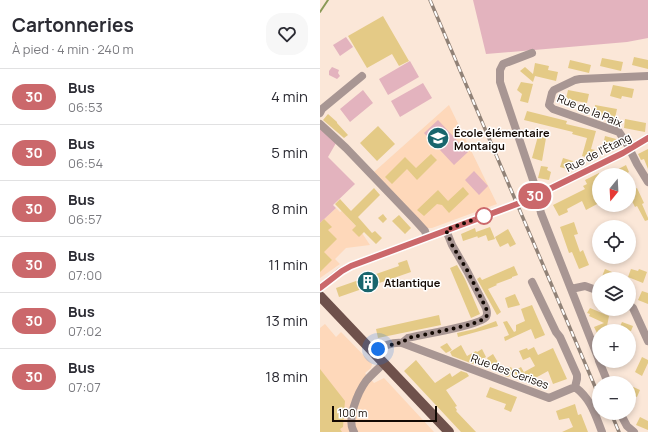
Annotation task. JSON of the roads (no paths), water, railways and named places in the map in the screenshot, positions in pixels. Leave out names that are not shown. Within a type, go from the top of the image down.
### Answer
[{"type":"main road","points":[[320,296],[449,432]]},
{"type":"street","points":[[532,53],[503,64],[500,70],[500,82],[534,186],[541,213],[592,343]]},
{"type":"street","points":[[320,113],[322,109],[362,76]]},
{"type":"street","name":"Rue de la Paix","points":[[630,149],[619,132],[553,109],[549,102],[554,90],[575,80],[648,76]]},
{"type":"street","points":[[320,124],[346,148],[401,205],[425,231],[427,238]]},
{"type":"street","name":"Rue de l'Étang","points":[[320,288],[351,266],[536,196],[630,149],[648,138]]},
{"type":"street","points":[[630,149],[648,182]]},
{"type":"street","points":[[374,352],[380,348],[402,343],[408,338],[454,328],[483,320],[487,317],[488,314],[486,308],[467,270],[452,245],[446,230]]},
{"type":"street","points":[[532,282],[556,332],[560,337],[577,376],[575,387],[582,392],[589,401],[602,432]]},
{"type":"street","points":[[571,289],[585,286],[592,289]]},
{"type":"street","points":[[636,315],[648,341]]},
{"type":"street","name":"Rue des Cerises","points":[[402,343],[549,400],[575,387]]},
{"type":"street","points":[[354,432],[351,422],[357,398],[365,383],[384,363]]},
{"type":"street","points":[[624,420],[627,426],[634,432]]},
{"type":"waterway","points":[[320,12],[328,0]]},
{"type":"railway","points":[[430,0],[592,380]]},
{"type":"railway","points":[[614,420],[619,432]]},
{"type":"place","name":"École élémentaire Montaigu","points":[[438,138]]},
{"type":"place","name":"Atlantique","points":[[368,282]]}]
